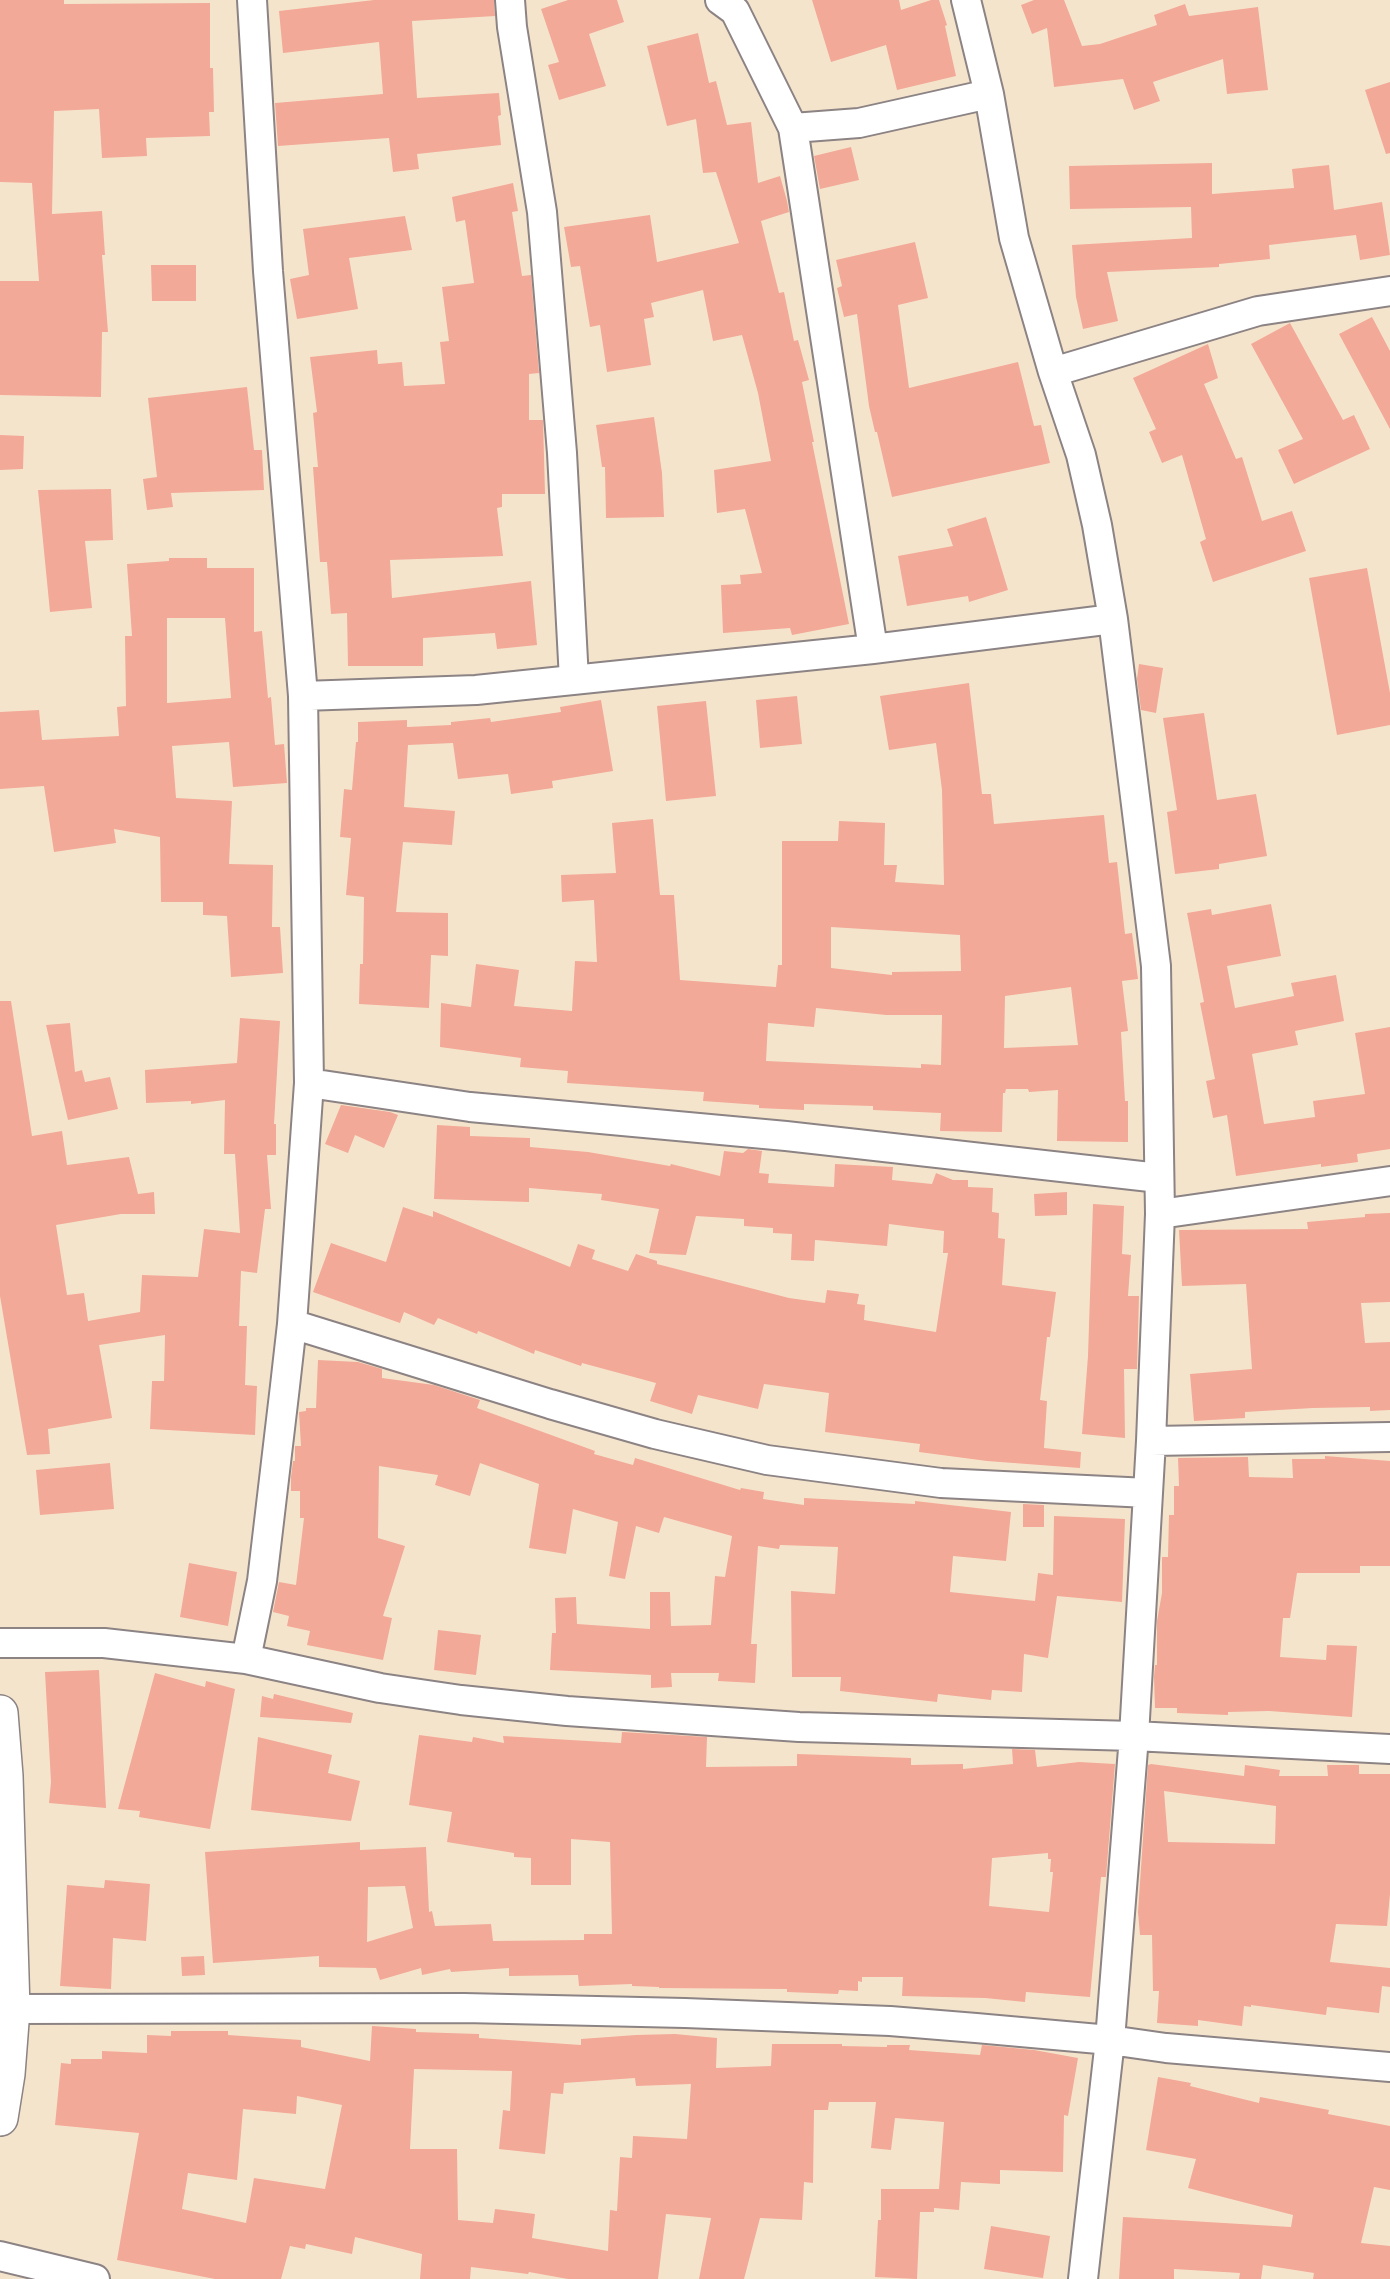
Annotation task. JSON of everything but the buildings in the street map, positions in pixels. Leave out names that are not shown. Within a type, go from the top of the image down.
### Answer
[{"type":"street","points":[[246,1660],[262,1581],[292,1324],[309,1083],[303,696],[268,271],[252,0]]},
{"type":"street","points":[[510,0],[542,212],[562,453],[574,680]]},
{"type":"street","points":[[966,0],[989,94],[1014,238],[1052,372],[1080,455],[1097,525],[1113,619],[1156,966],[1160,1214],[1151,1441],[1134,1736],[1110,2040],[1083,2279]]},
{"type":"street","points":[[729,4],[793,128],[873,649]]},
{"type":"street","points":[[793,128],[859,123],[989,94]]},
{"type":"street","points":[[1052,372],[1258,311],[1390,291]]},
{"type":"street","points":[[303,696],[476,690],[873,649],[1113,619]]},
{"type":"street","points":[[309,1083],[470,1107],[786,1136],[1159,1178]]},
{"type":"street","points":[[1160,1214],[1390,1181]]},
{"type":"street","points":[[292,1324],[563,1408],[655,1434],[767,1460],[941,1483],[1148,1493]]},
{"type":"street","points":[[1151,1441],[1390,1437]]},
{"type":"street","points":[[0,1643],[104,1643],[246,1660],[380,1688],[567,1712],[799,1727],[1134,1736],[1390,1749]]},
{"type":"street","points":[[0,1713],[5,1776],[12,2009],[7,2074],[0,2118]]},
{"type":"street","points":[[12,2009],[286,2007],[685,2012],[890,2021],[1390,2067]]},
{"type":"street","points":[[0,2256],[95,2279]]}]
